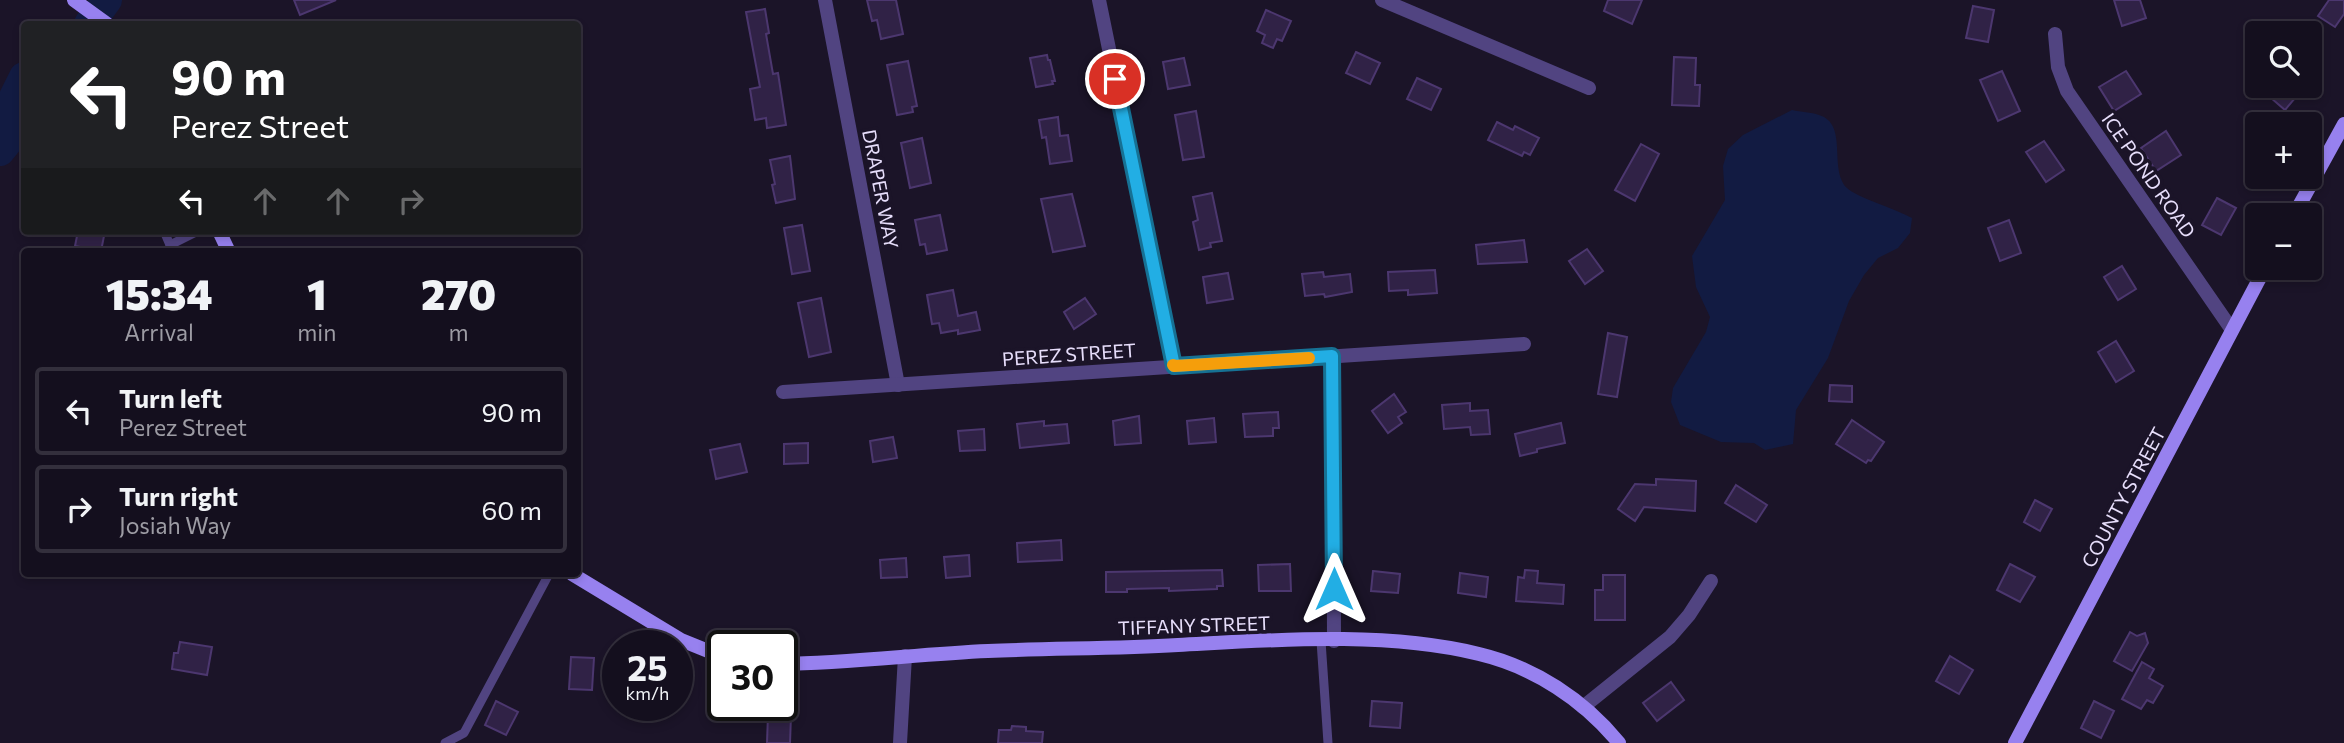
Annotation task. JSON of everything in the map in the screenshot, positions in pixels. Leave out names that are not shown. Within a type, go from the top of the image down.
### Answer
[{"type":"street","name":"DRAPER WAY","points":[[825,0],[898,385]]},
{"type":"street","points":[[1099,0],[1174,366]]},
{"type":"street","points":[[1382,0],[1589,88]]},
{"type":"street","points":[[79,3],[103,21]]},
{"type":"street","name":"ICE POND ROAD","points":[[2055,34],[2058,67],[2067,91],[2232,330]]},
{"type":"street","points":[[2301,203],[2344,124]]},
{"type":"street","name":"COUNTY STREET","points":[[2015,743],[2259,280]]},
{"type":"street","name":"PEREZ STREET","points":[[783,392],[1524,344]]},
{"type":"street","points":[[1327,641],[1332,356]]},
{"type":"street","points":[[577,577],[681,640],[707,651]]},
{"type":"street","points":[[1583,707],[1670,637],[1689,615],[1711,581]]},
{"type":"street","name":"TIFFANY STREET","points":[[798,663],[1260,640],[1423,645],[1481,654],[1530,673],[1553,685],[1583,707],[1619,743]]},
{"type":"street","points":[[900,743],[905,656]]},
{"type":"lane","points":[[172,248],[192,235]]},
{"type":"lane","points":[[445,743],[464,733],[547,577]]},
{"type":"lane","points":[[1327,641],[1328,743]]},
{"type":"water","points":[[1792,110],[1816,114],[1828,120],[1836,137],[1839,170],[1847,188],[1912,218],[1910,233],[1898,248],[1878,258],[1864,275],[1849,301],[1828,358],[1796,410],[1793,444],[1765,450],[1754,443],[1721,442],[1680,425],[1671,402],[1673,388],[1706,332],[1710,317],[1696,287],[1692,256],[1725,200],[1723,166],[1728,149],[1743,135]]},
{"type":"building","points":[[294,0],[336,0],[300,15]]},
{"type":"building","points":[[867,0],[896,0],[903,34],[881,39],[877,20],[872,21]]},
{"type":"building","points":[[1608,0],[1642,0],[1632,24],[1604,11]]},
{"type":"building","points":[[2114,0],[2140,0],[2146,18],[2122,26]]},
{"type":"building","points":[[2329,0],[2344,0],[2344,14],[2335,27],[2318,16]]},
{"type":"building","points":[[1973,6],[1994,10],[1988,42],[1966,38]]},
{"type":"building","points":[[765,9],[773,74],[778,73],[786,125],[767,128],[766,118],[755,120],[750,89],[760,87],[746,12]]},
{"type":"building","points":[[1266,10],[1291,21],[1282,41],[1277,39],[1273,48],[1262,43],[1265,35],[1257,31]]},
{"type":"building","points":[[1356,52],[1380,63],[1370,84],[1346,73]]},
{"type":"building","points":[[1047,55],[1055,81],[1052,81],[1053,84],[1036,87],[1030,58]]},
{"type":"building","points":[[1674,57],[1696,58],[1695,85],[1700,85],[1699,106],[1672,105]]},
{"type":"building","points":[[1184,58],[1190,85],[1168,89],[1163,62]]},
{"type":"building","points":[[908,61],[917,106],[912,107],[913,112],[897,115],[887,65]]},
{"type":"building","points":[[2002,71],[2020,111],[1998,121],[1980,80]]},
{"type":"building","points":[[2126,71],[2141,94],[2114,111],[2099,87]]},
{"type":"building","points":[[1417,78],[1441,89],[1431,110],[1407,99]]},
{"type":"building","points":[[2271,98],[2295,98],[2285,110]]},
{"type":"building","points":[[1196,111],[1204,157],[1183,160],[1175,115]]},
{"type":"building","points":[[1058,117],[1060,136],[1068,135],[1072,161],[1050,164],[1046,137],[1042,138],[1039,120]]},
{"type":"building","points":[[1497,122],[1513,130],[1515,126],[1539,138],[1530,155],[1524,152],[1522,156],[1488,140]]},
{"type":"building","points":[[2166,131],[2181,155],[2156,171],[2141,148]]},
{"type":"building","points":[[922,138],[931,183],[910,188],[901,143]]},
{"type":"building","points":[[2044,141],[2064,170],[2046,182],[2026,152]]},
{"type":"building","points":[[1641,144],[1659,154],[1635,201],[1615,190]]},
{"type":"building","points":[[790,156],[795,199],[776,203],[770,160]]},
{"type":"building","points":[[1212,193],[1222,241],[1210,243],[1211,247],[1199,250],[1193,222],[1198,220],[1193,197]]},
{"type":"building","points":[[1072,194],[1085,246],[1053,252],[1041,199]]},
{"type":"building","points":[[2217,198],[2236,208],[2221,235],[2202,225]]},
{"type":"building","points":[[940,215],[947,250],[927,254],[925,244],[920,245],[915,220]]},
{"type":"building","points":[[2009,220],[2021,253],[2000,261],[1988,228]]},
{"type":"building","points":[[802,225],[810,271],[792,274],[784,228]]},
{"type":"building","points":[[77,235],[104,235],[102,248],[75,246]]},
{"type":"building","points":[[1524,240],[1527,262],[1478,264],[1476,245]]},
{"type":"building","points":[[1587,249],[1603,271],[1585,284],[1569,261]]},
{"type":"building","points":[[2122,266],[2136,289],[2118,300],[2104,277]]},
{"type":"building","points":[[1435,270],[1437,293],[1408,295],[1408,290],[1389,291],[1388,272]]},
{"type":"building","points":[[1323,272],[1324,277],[1350,274],[1352,292],[1325,297],[1324,294],[1305,296],[1302,274]]},
{"type":"building","points":[[1228,273],[1233,299],[1207,303],[1203,277]]},
{"type":"building","points":[[953,290],[958,316],[976,312],[980,330],[958,334],[958,330],[941,333],[939,323],[932,324],[927,295]]},
{"type":"building","points":[[821,298],[831,352],[809,357],[798,303]]},
{"type":"building","points":[[1085,298],[1096,314],[1074,329],[1064,312]]},
{"type":"building","points":[[1608,333],[1627,337],[1617,397],[1598,394]]},
{"type":"building","points":[[2116,341],[2134,371],[2116,382],[2098,352]]},
{"type":"building","points":[[1830,385],[1852,386],[1852,402],[1829,401]]},
{"type":"building","points":[[1394,394],[1406,412],[1398,417],[1402,423],[1388,433],[1372,411]]},
{"type":"building","points":[[1470,403],[1470,411],[1488,410],[1490,434],[1471,435],[1470,427],[1444,429],[1442,405]]},
{"type":"building","points":[[1278,412],[1279,428],[1273,428],[1273,436],[1245,437],[1243,414]]},
{"type":"building","points":[[1139,416],[1141,443],[1115,445],[1113,421]]},
{"type":"building","points":[[1214,418],[1216,442],[1189,444],[1187,421]]},
{"type":"building","points":[[1852,420],[1884,442],[1871,461],[1866,463],[1836,444]]},
{"type":"building","points":[[1044,421],[1044,426],[1067,424],[1069,443],[1020,448],[1017,424]]},
{"type":"building","points":[[1561,423],[1565,443],[1520,456],[1515,434]]},
{"type":"building","points":[[984,429],[985,450],[960,451],[958,431]]},
{"type":"building","points":[[893,437],[897,458],[873,462],[870,441]]},
{"type":"building","points":[[808,443],[808,463],[784,464],[784,444]]},
{"type":"building","points":[[740,444],[747,472],[716,479],[710,450]]},
{"type":"building","points":[[1656,479],[1696,481],[1695,511],[1644,507],[1635,521],[1618,509],[1635,484],[1656,485]]},
{"type":"building","points":[[1736,485],[1767,505],[1756,522],[1725,503]]},
{"type":"building","points":[[2035,500],[2052,509],[2040,531],[2024,522]]},
{"type":"building","points":[[1061,540],[1062,560],[1018,562],[1017,543]]},
{"type":"building","points":[[969,555],[970,576],[946,578],[944,557]]},
{"type":"building","points":[[906,558],[907,577],[881,578],[880,560]]},
{"type":"building","points":[[1290,564],[1291,591],[1259,591],[1258,565]]},
{"type":"building","points":[[2010,564],[2035,577],[2020,602],[1997,590]]},
{"type":"building","points":[[1222,570],[1223,586],[1217,586],[1217,589],[1127,589],[1127,592],[1106,592],[1106,572]]},
{"type":"building","points":[[1525,570],[1538,571],[1537,583],[1564,585],[1563,604],[1516,601],[1518,577],[1524,578]]},
{"type":"building","points":[[1373,571],[1400,574],[1398,593],[1371,591]]},
{"type":"building","points":[[1460,573],[1488,577],[1486,597],[1458,593]]},
{"type":"building","points":[[1603,575],[1625,575],[1625,620],[1595,620],[1595,590],[1603,590]]},
{"type":"building","points":[[2130,632],[2137,636],[2145,633],[2148,643],[2132,671],[2114,661]]},
{"type":"building","points":[[180,642],[212,647],[207,675],[172,669],[174,653],[178,653]]},
{"type":"building","points":[[1950,656],[1973,670],[1959,694],[1936,681]]},
{"type":"building","points":[[571,657],[594,658],[592,690],[569,689]]},
{"type":"building","points":[[2142,662],[2154,669],[2149,678],[2163,686],[2153,703],[2147,700],[2141,709],[2122,699]]},
{"type":"building","points":[[1671,682],[1684,700],[1657,721],[1643,703]]},
{"type":"building","points":[[496,701],[518,712],[506,735],[485,725]]},
{"type":"building","points":[[1372,701],[1402,703],[1400,728],[1370,726]]},
{"type":"building","points":[[2094,701],[2114,711],[2101,738],[2081,728]]},
{"type":"building","points":[[768,721],[791,721],[790,743],[767,743]]},
{"type":"building","points":[[1012,726],[1026,727],[1026,731],[1043,732],[1042,743],[998,743],[999,730],[1011,730]]},
{"type":"waterway","points":[[91,21],[107,0]]},
{"type":"waterway","points":[[0,151],[13,135],[14,97],[21,83]]},
{"type":"slow traffic","points":[[1173,365],[1309,358]]},
{"type":"route","points":[[1115,79],[1174,366],[1332,356],[1334,589]]}]
